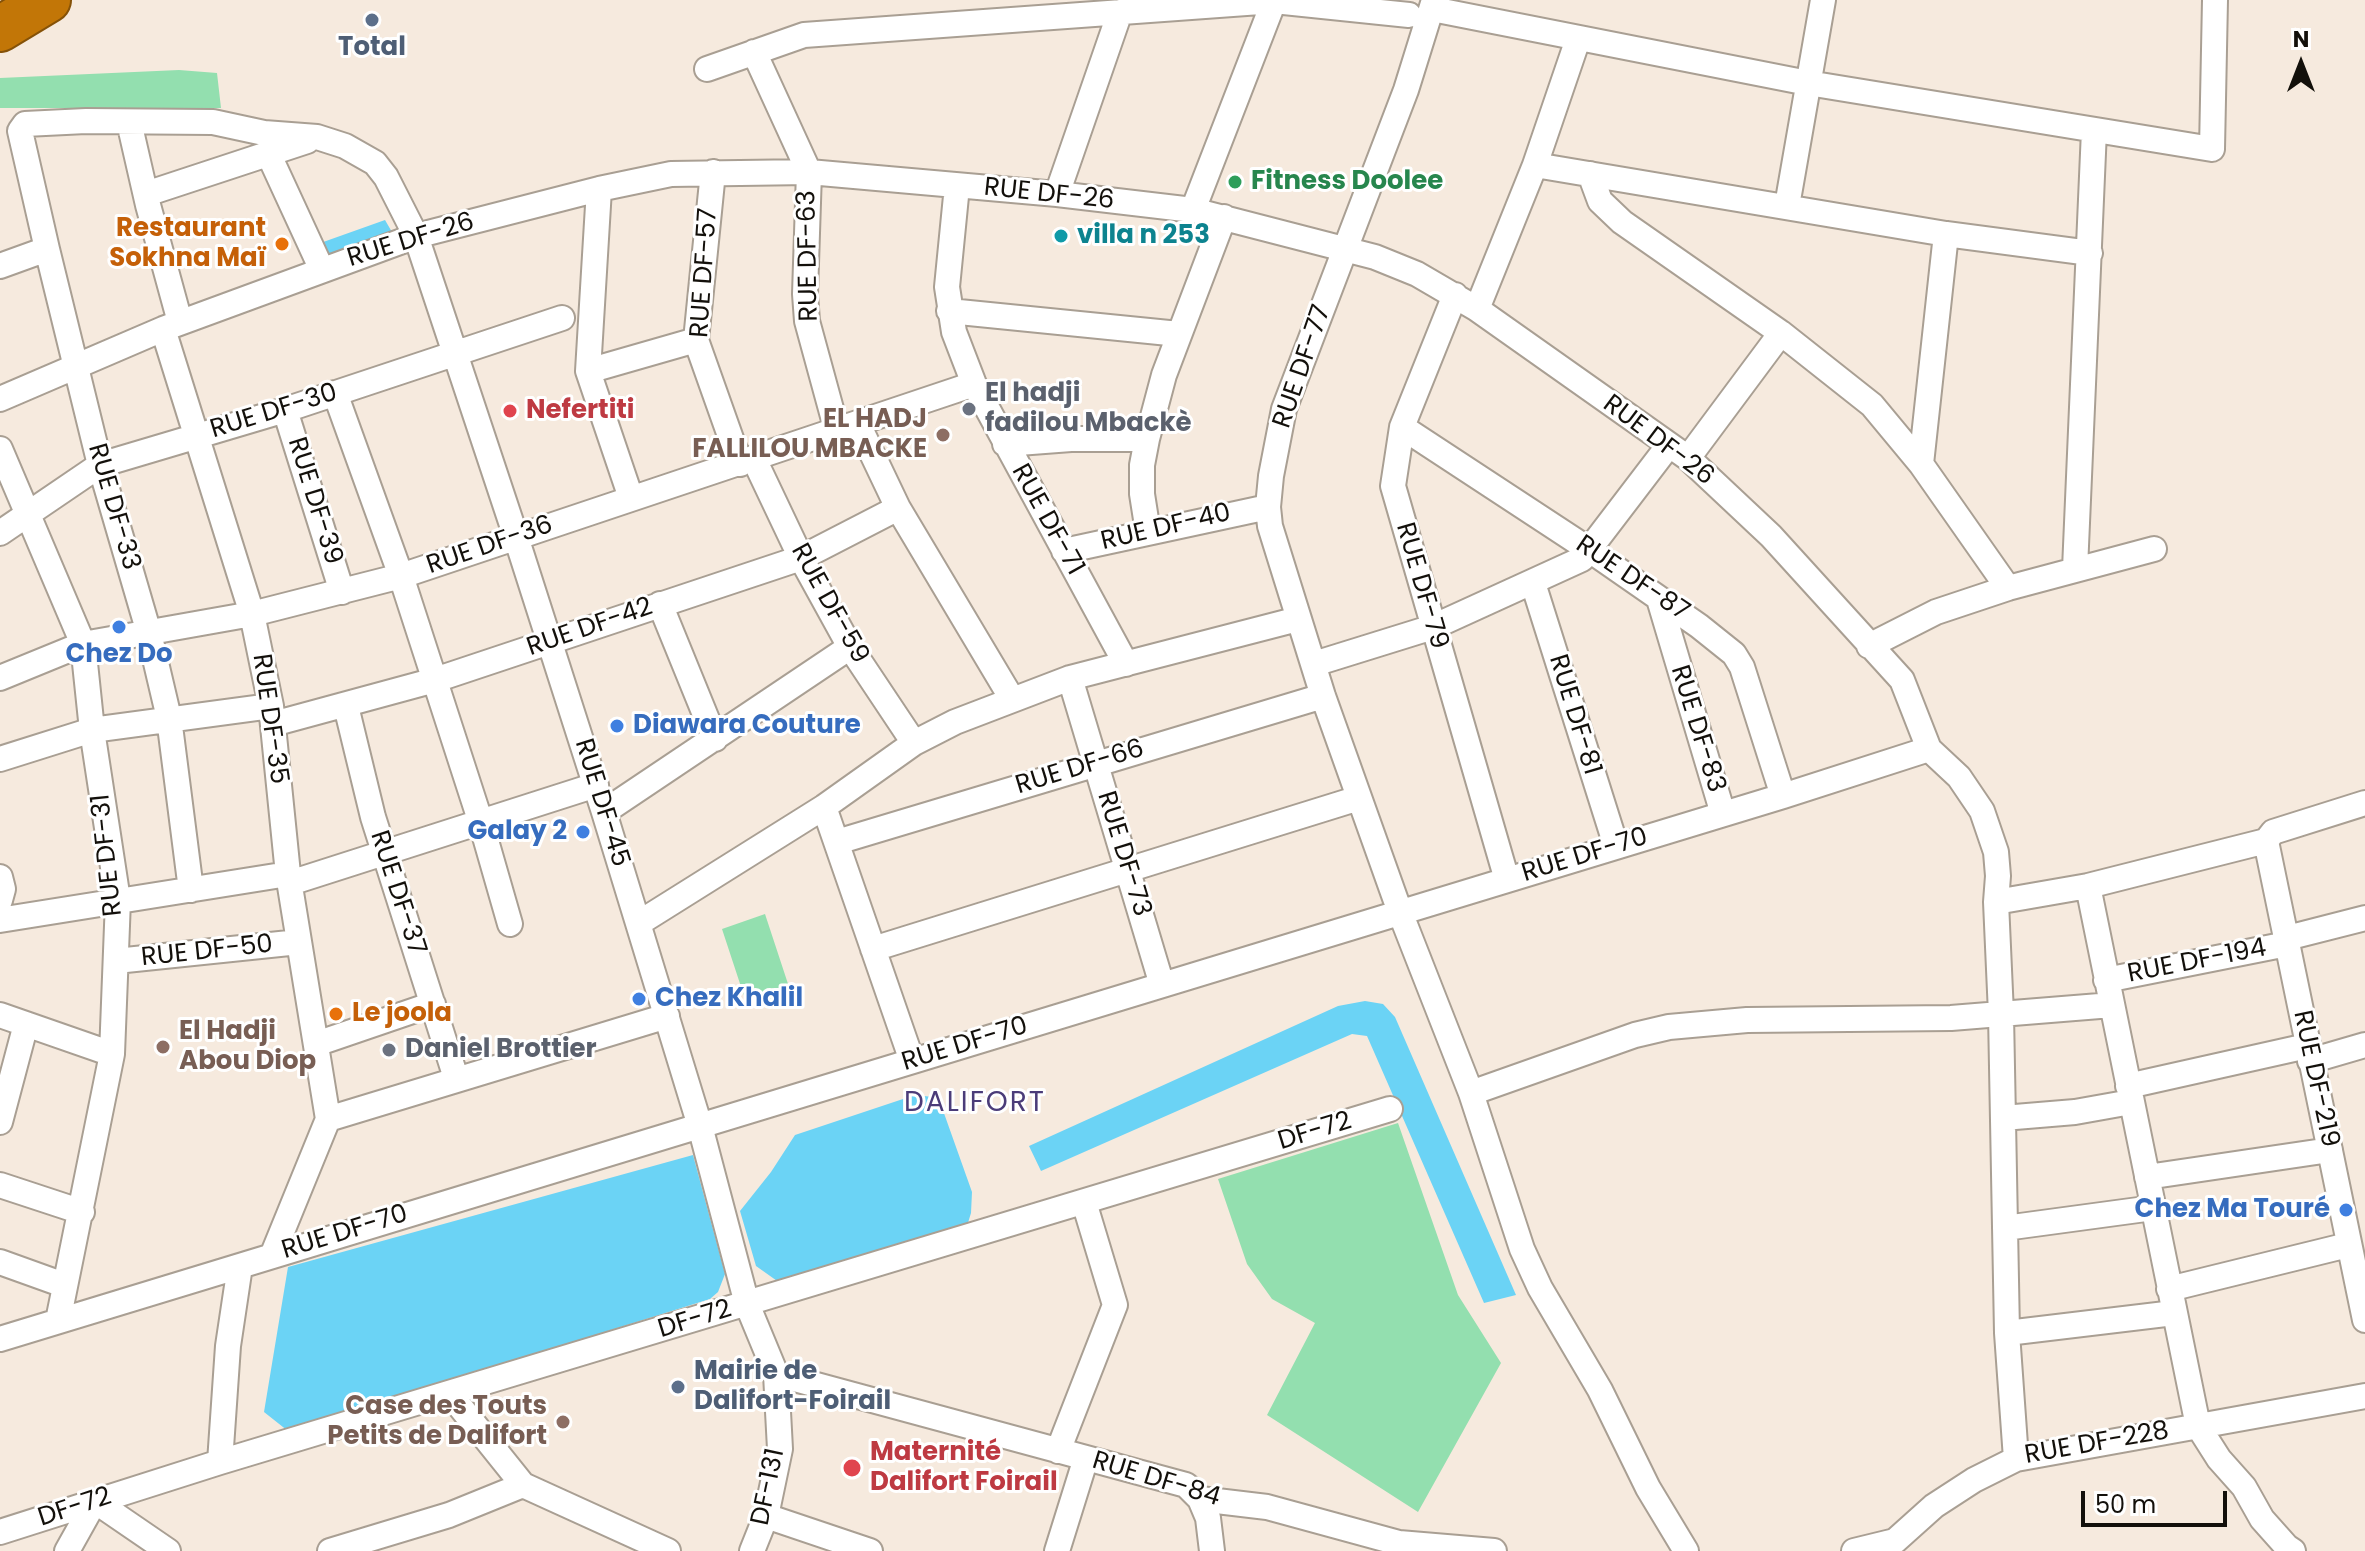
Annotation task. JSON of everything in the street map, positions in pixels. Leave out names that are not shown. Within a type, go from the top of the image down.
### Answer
[{"type":"highway","points":[[0,29],[48,0]]},
{"type":"street","points":[[1787,206],[1823,0]]},
{"type":"street","points":[[707,69],[804,35],[1274,1],[1425,8],[1808,83],[2212,149],[2215,0]]},
{"type":"street","points":[[1193,210],[1274,1]]},
{"type":"street","name":"RUE DF-77","points":[[1425,8],[1406,90],[1284,409],[1271,476],[1270,526],[1323,696],[1400,912],[1471,1093],[1522,1249],[1540,1288],[1600,1390],[1648,1488],[1686,1551]]},
{"type":"street","points":[[1057,194],[1120,12]]},
{"type":"street","points":[[1477,309],[1535,165],[1578,39]]},
{"type":"street","points":[[754,52],[809,172]]},
{"type":"street","name":"RUE DF-35","points":[[129,122],[195,436],[252,614],[272,715],[289,878],[328,1119]]},
{"type":"street","name":"RUE DF-45","points":[[20,128],[25,124],[42,123],[213,122],[264,133],[317,137],[345,146],[375,163],[386,177],[416,236],[550,641],[700,1126],[747,1304],[776,1374]]},
{"type":"street","name":"RUE DF-33","points":[[20,128],[100,465],[149,633],[169,718],[191,890]]},
{"type":"street","points":[[2075,569],[2094,130]]},
{"type":"street","points":[[146,194],[317,137]]},
{"type":"street","points":[[269,155],[322,270]]},
{"type":"street","points":[[1535,165],[1946,234],[2090,253]]},
{"type":"street","name":"RUE DF-57","points":[[713,172],[696,340],[747,461]]},
{"type":"street","name":"RUE DF-26","points":[[0,399],[172,326],[416,236],[599,189],[671,174],[809,172],[1057,194],[1193,210],[1375,257],[1417,274],[1477,309],[1679,451],[1771,536],[1902,680],[1929,749]]},
{"type":"street","name":"RUE DF-63","points":[[809,172],[807,321],[848,427],[1012,699]]},
{"type":"street","points":[[1590,174],[1600,201],[1609,212],[1781,333],[1872,405],[1921,464],[2008,588]]},
{"type":"street","name":"RUE DF-71","points":[[957,186],[947,287],[949,311],[974,384],[1126,664]]},
{"type":"street","points":[[599,189],[588,371],[631,498]]},
{"type":"street","points":[[1148,532],[1142,494],[1142,465],[1147,439],[1164,375],[1224,217]]},
{"type":"street","points":[[1921,464],[1946,234]]},
{"type":"street","points":[[0,266],[47,249]]},
{"type":"street","name":"RUE DF-79","points":[[1455,295],[1402,427],[1393,486],[1507,880]]},
{"type":"street","points":[[949,311],[1179,334]]},
{"type":"street","name":"RUE DF-30","points":[[0,533],[100,465],[285,410],[562,318]]},
{"type":"street","points":[[1314,664],[1433,627],[1582,558],[1781,333]]},
{"type":"street","points":[[588,371],[696,340]]},
{"type":"street","name":"RUE DF-36","points":[[0,678],[83,644],[252,614],[401,576],[974,384]]},
{"type":"street","points":[[335,393],[401,576],[481,823],[510,924]]},
{"type":"street","name":"RUE DF-39","points":[[285,410],[342,592]]},
{"type":"street","name":"RUE DF-87","points":[[1402,427],[1582,558],[1659,599],[1734,654],[1742,667],[1783,796]]},
{"type":"street","points":[[1005,444],[1071,439],[1147,439]]},
{"type":"street","name":"RUE DF-31","points":[[0,449],[7,483],[27,514],[83,644],[92,730],[118,900],[112,1054],[58,1321]]},
{"type":"street","name":"RUE DF-59","points":[[747,461],[850,647],[914,743]]},
{"type":"street","name":"RUE DF-40","points":[[1064,551],[1268,507]]},
{"type":"street","name":"RUE DF-42","points":[[0,759],[92,730],[169,718],[272,715],[346,706],[435,680],[801,558],[898,508]]},
{"type":"street","points":[[1869,646],[1936,612],[2008,588],[2154,549]]},
{"type":"street","name":"RUE DF-81","points":[[1533,583],[1616,846]]},
{"type":"street","name":"RUE DF-83","points":[[1659,599],[1723,814]]},
{"type":"street","points":[[660,604],[715,739]]},
{"type":"street","points":[[639,923],[824,807],[914,743],[955,722],[1070,678],[1298,619]]},
{"type":"street","points":[[604,812],[850,647]]},
{"type":"street","name":"RUE DF-73","points":[[1070,678],[1162,985]]},
{"type":"street","name":"RUE DF-66","points":[[837,842],[1323,696]]},
{"type":"street","name":"RUE DF-37","points":[[346,706],[367,795],[456,1078]]},
{"type":"street","points":[[1929,749],[1959,777],[1982,811],[1990,830],[1998,876],[1996,902],[2007,1333],[2016,1459]]},
{"type":"street","name":"RUE DF-70","points":[[0,1339],[1929,749]]},
{"type":"street","points":[[0,920],[118,900],[289,878],[385,853],[596,785]]},
{"type":"street","points":[[873,949],[1359,798]]},
{"type":"street","points":[[1996,902],[2088,886],[2266,839],[2273,832],[2365,803]]},
{"type":"street","points":[[824,807],[912,1061]]},
{"type":"street","name":"RUE DF-219","points":[[2266,839],[2365,1320]]},
{"type":"street","points":[[0,877],[3,889],[0,900]]},
{"type":"street","points":[[2088,886],[2198,1426],[2219,1459],[2244,1487],[2262,1519],[2293,1551]]},
{"type":"street","name":"RUE DF-194","points":[[2106,980],[2287,941],[2365,918]]},
{"type":"street","name":"RUE DF-50","points":[[116,961],[299,942]]},
{"type":"street","points":[[316,1044],[433,1004]]},
{"type":"street","points":[[1471,1093],[1635,1035],[1669,1027],[1747,1020],[1951,1018],[2112,1005]]},
{"type":"street","points":[[0,1015],[112,1054]]},
{"type":"street","points":[[272,1256],[328,1119],[667,1016]]},
{"type":"street","points":[[0,1122],[26,1024]]},
{"type":"street","points":[[2003,1118],[2075,1112],[2130,1094],[2309,1054],[2365,1045]]},
{"type":"street","name":"DF-72","points":[[0,1532],[220,1462],[1390,1109]]},
{"type":"street","points":[[2147,1177],[2330,1150]]},
{"type":"street","points":[[0,1185],[82,1212]]},
{"type":"street","points":[[1058,1451],[1115,1305],[1084,1202]]},
{"type":"street","points":[[2005,1228],[2153,1208]]},
{"type":"street","points":[[2007,1333],[2172,1301],[2348,1245]]},
{"type":"street","points":[[0,1262],[64,1285]]},
{"type":"street","points":[[220,1462],[228,1346],[240,1266]]},
{"type":"street","name":"RUE DF-84","points":[[776,1374],[1186,1485],[1200,1499],[1267,1507],[1397,1547],[1494,1551]]},
{"type":"street","name":"DF-131","points":[[752,1551],[766,1516],[780,1449],[776,1374]]},
{"type":"street","points":[[450,1394],[523,1485],[632,1543],[668,1551]]},
{"type":"street","name":"RUE DF-228","points":[[1854,1551],[1895,1541],[1934,1506],[1974,1480],[2016,1459],[2365,1396]]},
{"type":"street","points":[[1057,1551],[1086,1458]]},
{"type":"street","points":[[330,1551],[449,1515],[523,1485]]},
{"type":"street","points":[[1200,1499],[1208,1518],[1208,1547]]},
{"type":"street","points":[[67,1551],[95,1501],[168,1551]]},
{"type":"street","points":[[766,1516],[870,1551]]},
{"type":"green space","points":[[179,70],[217,73],[221,108],[0,108],[0,78]]},
{"type":"green space","points":[[765,914],[791,993],[748,1008],[722,929]]},
{"type":"green space","points":[[1398,1123],[1458,1295],[1501,1363],[1418,1512],[1267,1415],[1315,1323],[1272,1299],[1247,1264],[1218,1179]]},
{"type":"water","points":[[385,220],[396,239],[311,270],[312,246]]},
{"type":"water","points":[[1365,1001],[1383,1004],[1395,1017],[1516,1295],[1484,1303],[1367,1036],[1352,1034],[1041,1171],[1029,1146],[1338,1006]]},
{"type":"water","points":[[915,1095],[933,1097],[940,1102],[972,1192],[967,1226],[780,1283],[756,1266],[740,1211],[795,1135]]},
{"type":"water","points":[[693,1155],[725,1274],[718,1292],[710,1299],[288,1431],[264,1412],[288,1267]]},
{"type":"place","name":"Total","points":[[372,20]]},
{"type":"place","name":"Fitness Doolee","points":[[1235,182]]},
{"type":"place","name":"villa n 253","points":[[1061,236]]},
{"type":"place","name":"Restaurant Sokhna Maï","points":[[282,244]]},
{"type":"place","name":"El hadji fadilou Mbackè","points":[[969,409]]},
{"type":"place","name":"Nefertiti","points":[[510,411]]},
{"type":"place","name":"EL HADJ FALLILOU MBACKE","points":[[943,435]]},
{"type":"place","name":"Chez Do","points":[[119,627]]},
{"type":"place","name":"Diawara Couture","points":[[617,726]]},
{"type":"place","name":"Galay 2","points":[[583,832]]},
{"type":"place","name":"Chez Khalil","points":[[639,999]]},
{"type":"place","name":"Le joola","points":[[336,1014]]},
{"type":"place","name":"El Hadji Abou Diop","points":[[163,1047]]},
{"type":"place","name":"Daniel Brottier","points":[[389,1050]]},
{"type":"place","name":"Chez Ma Touré","points":[[2346,1210]]},
{"type":"place","name":"Mairie de Dalifort-Foirail","points":[[678,1387]]},
{"type":"place","name":"Case des Touts Petits de Dalifort","points":[[563,1422]]},
{"type":"place","name":"Maternité Dalifort Foirail","points":[[852,1468]]},
{"type":"district","name":"DALIFORT","points":[[975,1104]]}]
